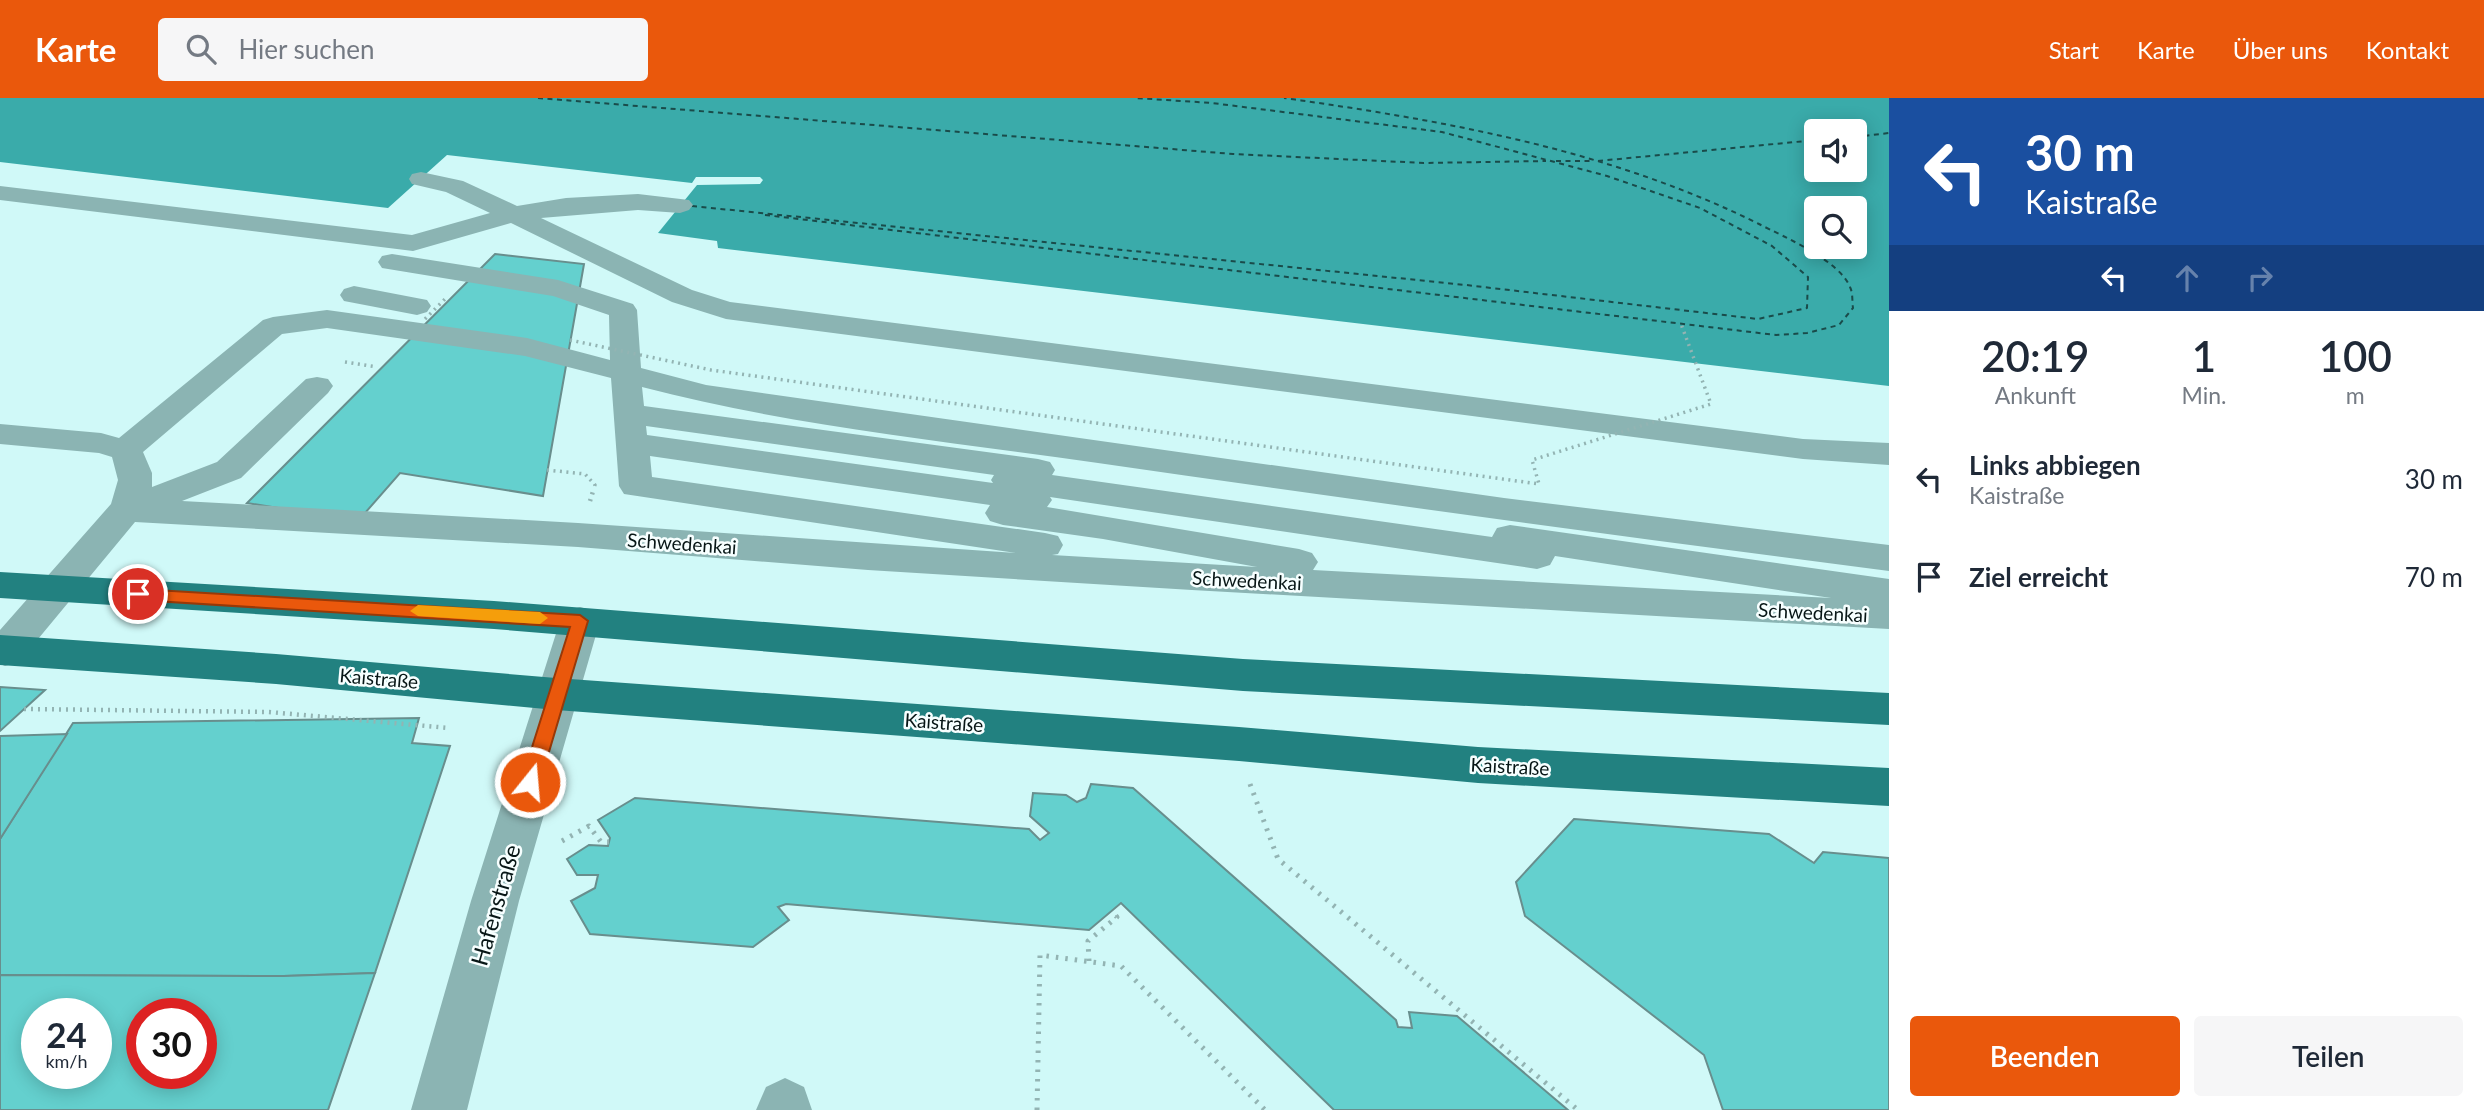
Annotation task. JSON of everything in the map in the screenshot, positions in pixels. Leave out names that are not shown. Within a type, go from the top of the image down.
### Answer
[{"type":"main road","points":[[0,585],[580,621],[1242,675],[1889,709]]},
{"type":"main road","name":"Kaistraße","points":[[2,650],[276,669],[556,694],[1239,744],[1479,765],[1889,787]]},
{"type":"street","points":[[421,180],[454,186],[682,296],[726,310],[1803,449],[1889,454]]},
{"type":"street","points":[[0,193],[382,270],[558,288],[623,310],[636,486],[1098,553],[1192,577]]},
{"type":"street","points":[[327,319],[382,270],[512,215],[603,203],[680,205]]},
{"type":"street","points":[[382,270],[537,326],[629,399],[1426,556],[1732,607]]},
{"type":"street","points":[[125,450],[273,326],[327,319],[527,347],[629,399],[1103,527],[1463,592]]},
{"type":"street","points":[[126,510],[229,470],[317,386]]},
{"type":"street","points":[[629,399],[705,394],[1504,510],[1889,558]]},
{"type":"street","points":[[629,399],[1889,577]]},
{"type":"street","points":[[629,399],[1396,520],[1889,593]]},
{"type":"street","points":[[629,399],[1889,607]]},
{"type":"street","points":[[0,434],[101,443],[125,450],[136,470],[135,493],[126,510],[2,650]]},
{"type":"street","name":"Schwedenkai","points":[[126,510],[606,538],[1192,577],[1889,615]]},
{"type":"street","name":"Hafenstraße","points":[[439,1110],[495,901],[580,621]]},
{"type":"path","points":[[425,319],[445,299]]},
{"type":"path","points":[[570,341],[711,370],[1539,484],[1532,460],[1711,404],[1681,324]]},
{"type":"path","points":[[1250,783],[1278,859],[1578,1110]]},
{"type":"path","points":[[559,843],[589,826],[601,842],[609,842]]},
{"type":"path","points":[[1088,961],[1088,941],[1117,917],[1111,911]]},
{"type":"path","points":[[1037,1110],[1040,955],[1121,966],[1265,1110]]},
{"type":"water","points":[[0,98],[1889,98],[1889,386],[718,248],[717,241],[658,233],[697,185],[760,184],[763,180],[760,177],[696,177],[692,183],[447,155],[388,208],[0,162]]},
{"type":"building","points":[[495,254],[584,264],[543,496],[400,473],[358,521],[247,503]]},
{"type":"building","points":[[0,687],[45,690],[0,731]]},
{"type":"building","points":[[419,718],[412,743],[450,746],[375,973],[284,976],[0,975],[0,839],[73,723]]},
{"type":"building","points":[[67,734],[0,839],[0,736]]},
{"type":"building","points":[[1091,784],[1133,788],[1396,1020],[1398,1027],[1412,1028],[1409,1012],[1457,1016],[1568,1110],[1334,1110],[1121,903],[1089,930],[786,904],[778,907],[789,920],[753,947],[590,934],[571,901],[595,888],[598,875],[577,875],[567,859],[589,845],[608,846],[610,838],[598,820],[635,798],[1029,829],[1040,840],[1049,833],[1030,816],[1033,793],[1066,795],[1077,802],[1086,798]]},
{"type":"building","points":[[1574,819],[1769,834],[1814,863],[1823,852],[1889,858],[1889,1110],[1723,1110],[1704,1055],[1525,916],[1516,882]]},
{"type":"building","points":[[375,973],[328,1110],[0,1110],[0,975],[284,976]]},
{"type":"ferry route","points":[[538,98],[1233,154],[1424,163],[1546,161]]},
{"type":"ferry route","points":[[692,206],[1466,285],[1758,319],[1807,308],[1808,277],[1772,246],[1700,208],[1607,176],[1442,132],[1212,103],[1135,98]]},
{"type":"ferry route","points":[[765,215],[1776,335],[1807,333],[1839,325],[1853,308],[1851,289],[1844,277],[1810,250],[1702,198],[1645,176],[1527,142],[1467,128],[1284,98]]},
{"type":"ferry route","points":[[1867,136],[1889,133]]},
{"type":"ferry route","points":[[1598,161],[1804,141]]},
{"type":"ferry route","points":[[1556,161],[1592,161]]},
{"type":"slow traffic","points":[[418,611],[540,618]]},
{"type":"route","points":[[138,594],[580,621],[530,782]]}]
